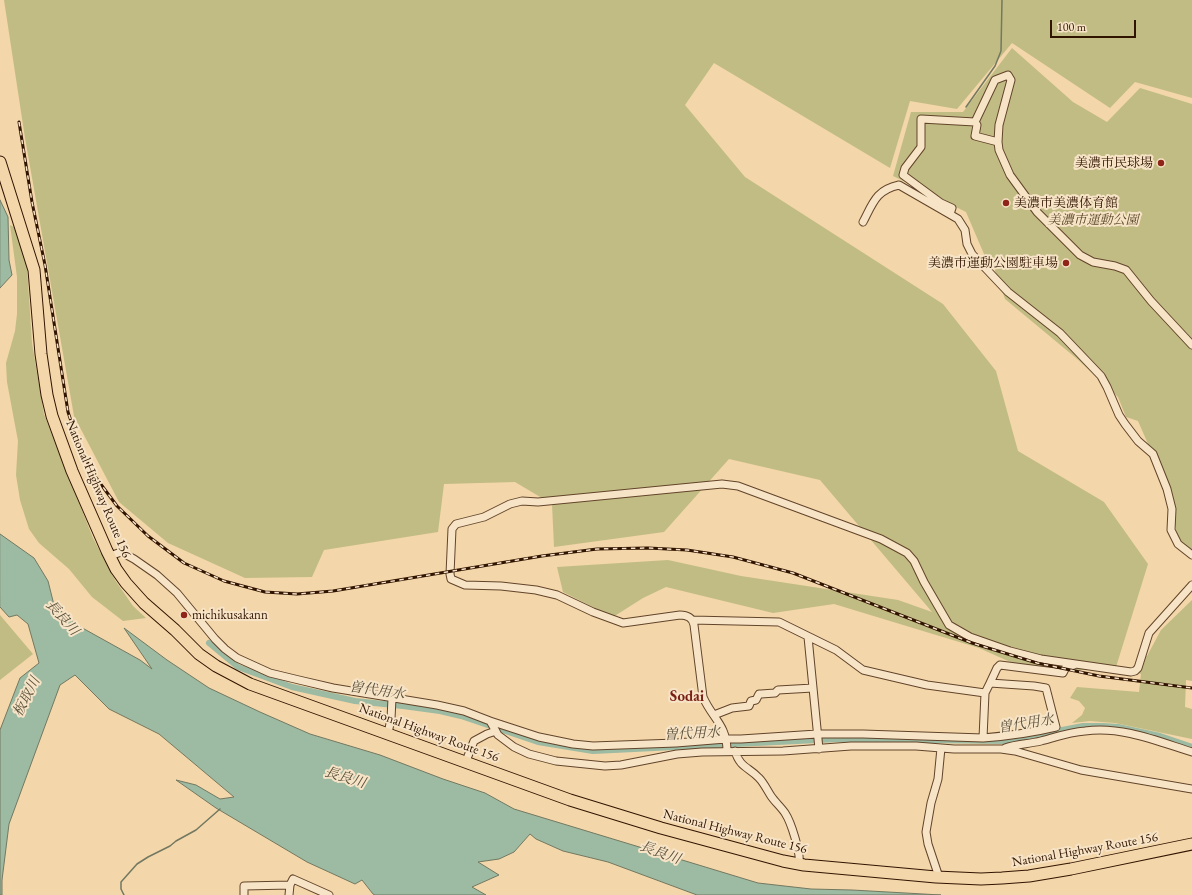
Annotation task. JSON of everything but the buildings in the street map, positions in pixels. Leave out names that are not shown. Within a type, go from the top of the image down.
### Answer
[{"type":"highway","name":"National Highway Route 156","points":[[0,162],[34,270],[41,354],[47,395],[52,416],[72,471],[110,556],[126,584],[144,603],[175,630],[199,654],[216,666],[250,684],[466,761],[570,800],[724,846],[798,864],[939,877],[981,879],[1029,876],[1071,869],[1192,844]]},
{"type":"street","points":[[998,142],[975,136],[977,125],[975,122],[995,80],[1008,75],[1011,80],[999,125],[998,142],[999,150],[1010,175],[1037,212],[1049,225],[1086,259],[1126,270],[1151,301],[1192,345]]},
{"type":"street","points":[[950,214],[952,208],[941,203],[903,175],[905,168],[921,147],[921,119],[975,122]]},
{"type":"street","points":[[863,222],[877,197],[884,190],[899,185],[958,219],[965,230],[966,244],[972,254],[1008,292],[1060,333],[1101,376],[1119,415],[1138,440],[1153,454],[1167,489],[1172,509],[1171,530],[1178,544],[1192,555]]},
{"type":"street","points":[[985,693],[927,685],[863,670],[836,650],[785,624],[772,621],[692,620],[686,616],[680,615],[623,623],[593,612],[557,594],[501,586],[465,585],[451,580],[452,529],[460,522],[480,518],[510,504],[522,501],[538,502],[722,484],[738,486],[881,539],[907,553],[914,561],[924,582],[950,625],[970,637],[1010,651],[1041,659],[1135,671],[1138,668],[1149,633],[1192,585]]},
{"type":"street","points":[[110,556],[121,552],[157,575],[177,593],[214,639],[225,649],[238,658],[270,673],[392,702],[437,705],[464,711],[493,726],[540,737],[573,744],[596,746],[676,748],[726,745],[741,739],[964,742],[1015,751],[1088,771],[1192,789]]},
{"type":"street","points":[[692,620],[694,625],[703,697],[724,730],[726,745]]},
{"type":"street","points":[[808,637],[818,741]]},
{"type":"street","points":[[982,738],[985,693],[997,668],[1000,665],[1063,673],[1066,667],[1079,664]]},
{"type":"street","points":[[734,751],[783,751],[818,741],[851,746],[895,740],[941,748],[982,738],[1014,736],[1056,727],[1046,688],[990,683]]},
{"type":"street","points":[[714,715],[732,708],[749,706],[751,701],[756,700],[759,694],[775,693],[778,690],[813,688]]},
{"type":"street","points":[[388,733],[392,702]]},
{"type":"street","points":[[493,726],[498,736],[529,754],[572,764],[620,766],[676,748],[726,745],[734,751],[746,769],[757,776],[764,783],[771,797],[786,814],[797,846],[799,860],[798,864]]},
{"type":"street","points":[[466,761],[474,742],[487,734],[493,726]]},
{"type":"street","points":[[1001,749],[1086,730],[1104,730],[1130,733],[1192,752]]},
{"type":"street","points":[[939,877],[928,844],[926,832],[931,803],[938,779],[941,748]]},
{"type":"street","points":[[289,895],[290,885],[293,879],[329,895]]},
{"type":"street","points":[[244,895],[244,886],[290,885]]},
{"type":"green space","points":[[4,0],[1192,0],[1192,98],[1135,82],[1110,108],[1012,43],[957,109],[910,101],[890,168],[714,63],[685,105],[745,177],[943,304],[996,371],[1018,451],[1104,502],[1148,564],[1116,667],[1037,674],[979,648],[834,604],[773,613],[666,587],[643,598],[613,617],[563,592],[557,567],[668,560],[741,576],[898,600],[932,612],[820,480],[729,459],[664,532],[554,547],[552,504],[515,482],[444,484],[438,532],[324,550],[312,577],[245,578],[168,543],[119,502],[74,416],[25,138]]},
{"type":"green space","name":"美濃市運動公園","points":[[1012,48],[1073,102],[1107,122],[1140,88],[1192,104],[1192,556],[1177,535],[1166,485],[1138,421],[1126,417],[1118,397],[1076,358],[1005,299],[994,268],[987,261],[966,212],[893,176],[911,112],[963,112]]},
{"type":"green space","points":[[10,225],[14,227],[27,267],[32,343],[44,414],[93,538],[115,580],[133,606],[146,618],[123,621],[92,597],[69,569],[39,543],[29,529],[20,500],[16,475],[18,441],[7,382],[6,363],[15,331],[17,314],[17,277]]},
{"type":"green space","points":[[1192,600],[1192,681],[1186,680],[1185,707],[1192,709],[1192,739],[1115,723],[1090,721],[1072,723],[1082,715],[1085,708],[1079,701],[1070,698],[1077,687],[1139,692],[1141,674],[1138,673],[1141,667],[1142,655],[1147,656],[1161,630]]},
{"type":"green space","points":[[0,615],[33,654],[0,680]]},
{"type":"water","points":[[0,200],[8,217],[9,260],[12,275],[0,288]]},
{"type":"water","points":[[0,534],[34,558],[48,581],[54,605],[77,625],[140,660],[152,669],[124,628],[167,660],[209,688],[310,734],[380,755],[485,793],[514,809],[758,883],[811,889],[941,895],[697,895],[608,862],[563,851],[536,839],[530,834],[514,852],[499,859],[478,862],[499,875],[472,887],[486,895],[375,895],[362,880],[355,884],[307,862],[216,808],[176,780],[196,785],[220,799],[234,797],[159,734],[109,709],[75,675],[60,685],[9,824],[2,880],[2,895],[0,895],[0,730],[20,678],[39,663],[28,624],[17,615],[9,617],[0,607]]},
{"type":"waterway","points":[[966,107],[995,66],[1001,51],[1002,0]]},
{"type":"waterway","name":"曽代用水","points":[[209,643],[238,667],[292,687],[355,701],[440,711],[461,716],[538,742],[593,751],[838,739],[1005,741],[1083,726],[1118,727],[1160,736],[1192,747]]},
{"type":"waterway","points":[[124,895],[121,889],[121,882],[137,864],[196,830],[220,809]]},
{"type":"railway","points":[[19,122],[32,202],[45,265],[68,412],[80,448],[94,475],[117,506],[148,536],[184,563],[224,581],[265,592],[297,594],[333,591],[542,556],[597,549],[648,548],[687,550],[733,557],[793,573],[972,643],[1037,663],[1099,676],[1192,688]]},
{"type":"place","name":"美濃市民球場","points":[[1161,163]]},
{"type":"place","name":"美濃市美濃体育館","points":[[1006,203]]},
{"type":"place","name":"美濃市運動公園駐車場","points":[[1066,263]]},
{"type":"place","name":"michikusakann","points":[[184,615]]},
{"type":"district","name":"Sodai","points":[[687,697]]},
{"type":"water label","name":"長良川","points":[[62,618]]},
{"type":"water label","name":"板取川","points":[[27,697]]},
{"type":"water label","name":"長良川","points":[[345,778]]},
{"type":"water label","name":"長良川","points":[[660,853]]}]
